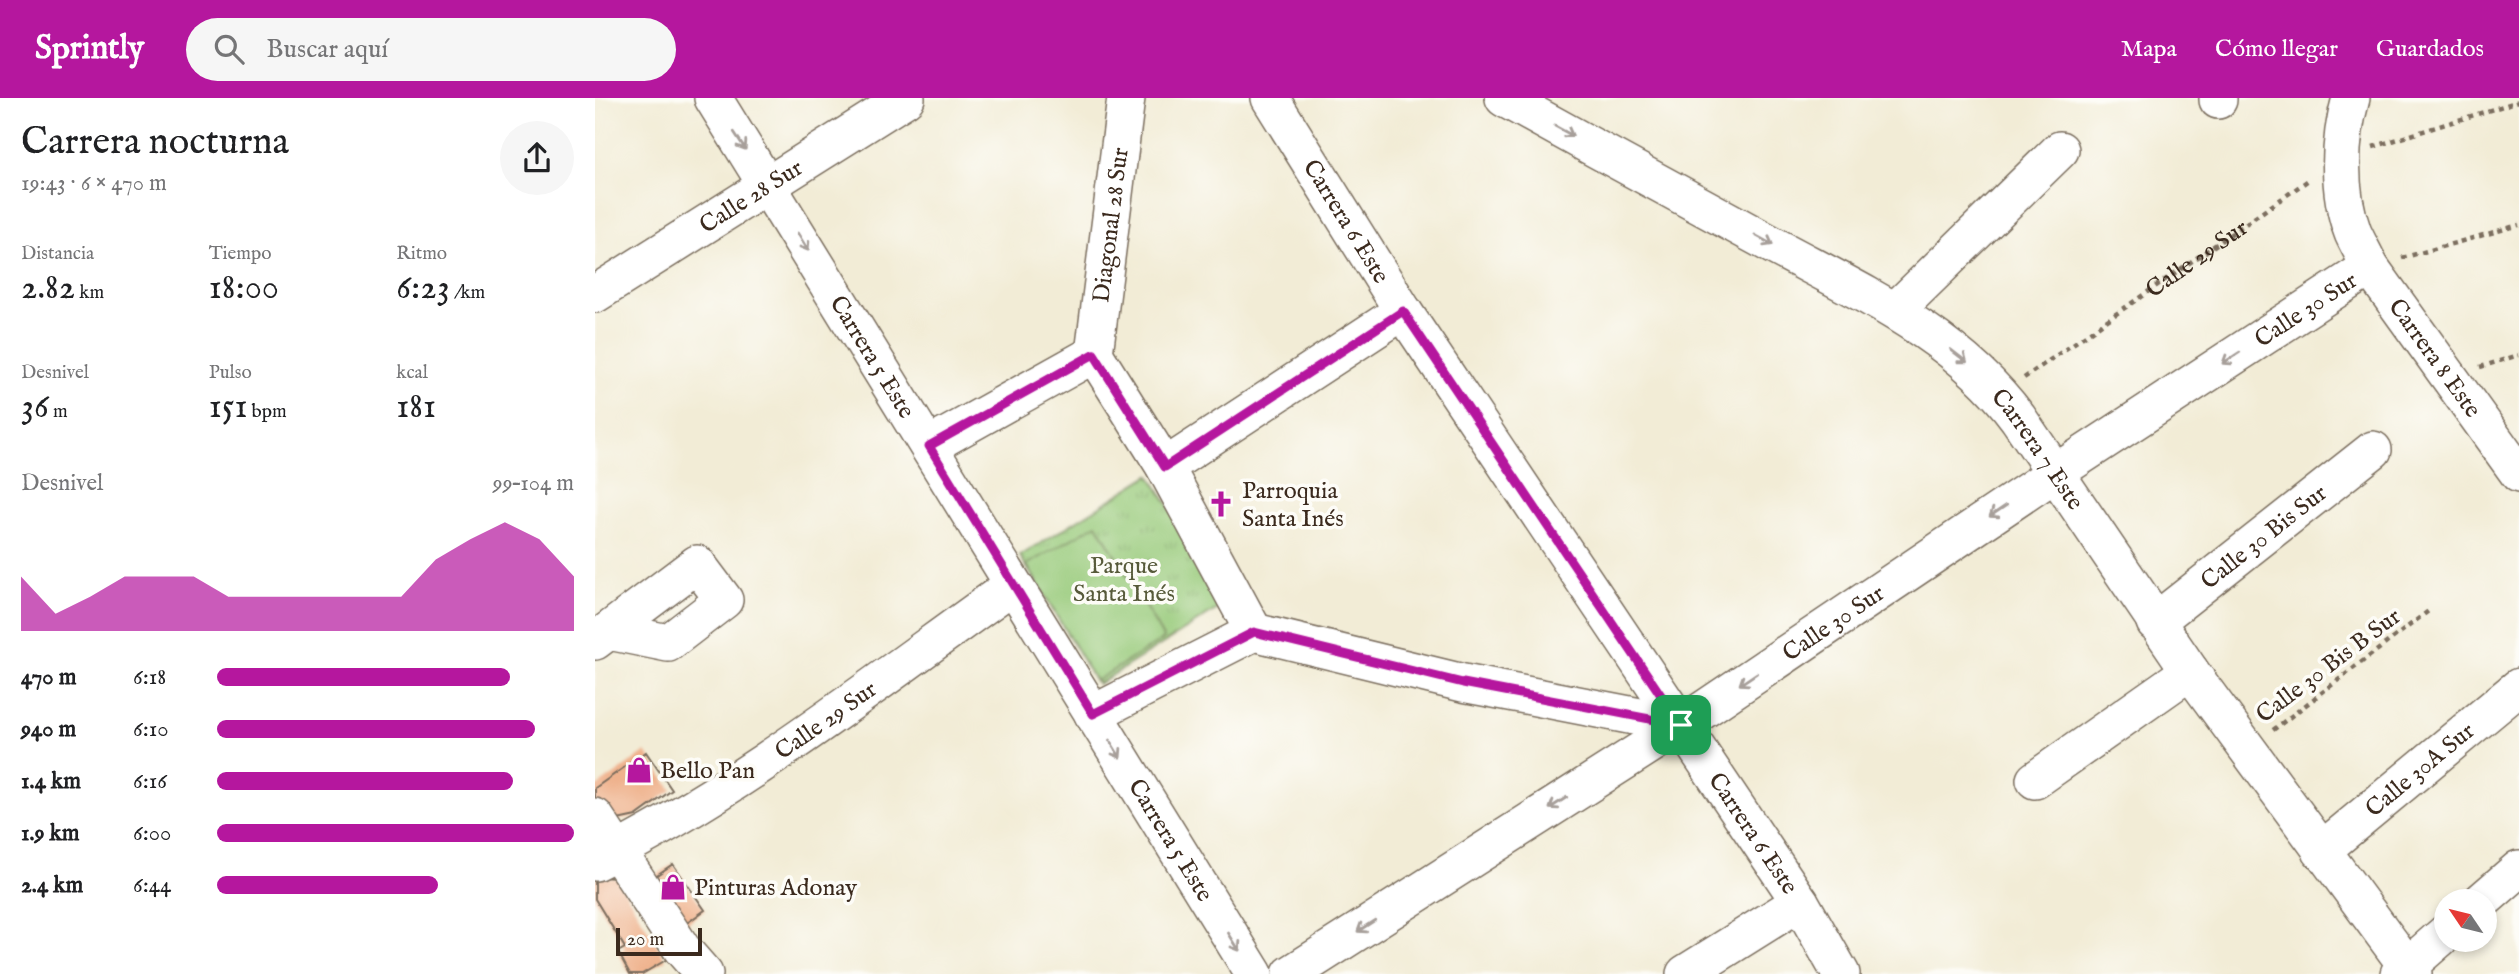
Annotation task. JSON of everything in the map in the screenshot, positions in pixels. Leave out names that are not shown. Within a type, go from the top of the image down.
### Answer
[{"type":"street","name":"Carrera 5 Este","points":[[713,98],[1254,974]]},
{"type":"street","name":"Calle 28 Sur","points":[[595,294],[906,98]]},
{"type":"street","name":"Diagonal 28 Sur","points":[[1094,354],[1126,98]]},
{"type":"street","name":"Carrera 6 Este","points":[[1270,98],[1403,311],[1800,902],[1841,974]]},
{"type":"street","points":[[2342,156],[2351,98]]},
{"type":"street","name":"Carrera 7 Este","points":[[1514,100],[1895,311],[1960,356],[2001,394],[2155,622],[2406,972]]},
{"type":"street","points":[[1895,311],[2060,150]]},
{"type":"street","name":"Carrera 8 Este","points":[[2342,156],[2343,182],[2353,232],[2371,267],[2519,474]]},
{"type":"street","name":"Calle 30 Sur","points":[[1291,974],[1681,725],[2055,473],[2371,267]]},
{"type":"street","points":[[1165,467],[1403,311]]},
{"type":"street","points":[[929,446],[1094,354],[1165,467],[1254,632]]},
{"type":"street","name":"Calle 30 Bis Sur","points":[[2155,622],[2373,450]]},
{"type":"street","name":"Calle 29 Sur","points":[[606,856],[696,805],[766,760],[1013,585]]},
{"type":"street","points":[[1093,714],[1254,632],[1463,683],[1681,725]]},
{"type":"street","points":[[2035,780],[2190,671]]},
{"type":"street","name":"Calle 30A Sur","points":[[2321,851],[2519,687]]},
{"type":"street","points":[[595,817],[606,856],[704,974]]},
{"type":"street","points":[[2496,889],[2519,869]]},
{"type":"street","points":[[1685,974],[1800,902]]},
{"type":"street","points":[[2406,972],[2434,945]]},
{"type":"path","name":"Calle 29 Sur","points":[[2001,394],[2342,156],[2519,101]]},
{"type":"path","points":[[2371,267],[2519,225]]},
{"type":"path","name":"Calle 30 Bis B Sur","points":[[2247,749],[2431,609]]},
{"type":"green space","name":"Parque Santa Inés","points":[[1150,475],[1229,602],[1098,684],[1020,556]]},
{"type":"green space","points":[[1097,524],[1164,639],[1095,681],[1027,565]]},
{"type":"building","name":"Bello Pan","points":[[646,752],[672,790],[636,816],[613,821],[595,802],[595,788]]},
{"type":"building","name":"Pinturas Adonay","points":[[673,864],[705,910],[684,925],[651,879]]},
{"type":"building","points":[[617,878],[666,960],[642,974],[630,974],[618,952],[625,948],[595,899],[595,879]]},
{"type":"place","name":"Parroquia Santa Inés","points":[[1221,504]]},
{"type":"place","name":"Bello Pan","points":[[639,770]]},
{"type":"place","name":"Pinturas Adonay","points":[[673,887]]},
{"type":"route","points":[[1403,311],[1681,725],[1463,683],[1254,632],[1093,714],[929,446],[1094,354],[1165,467],[1403,311]]}]
